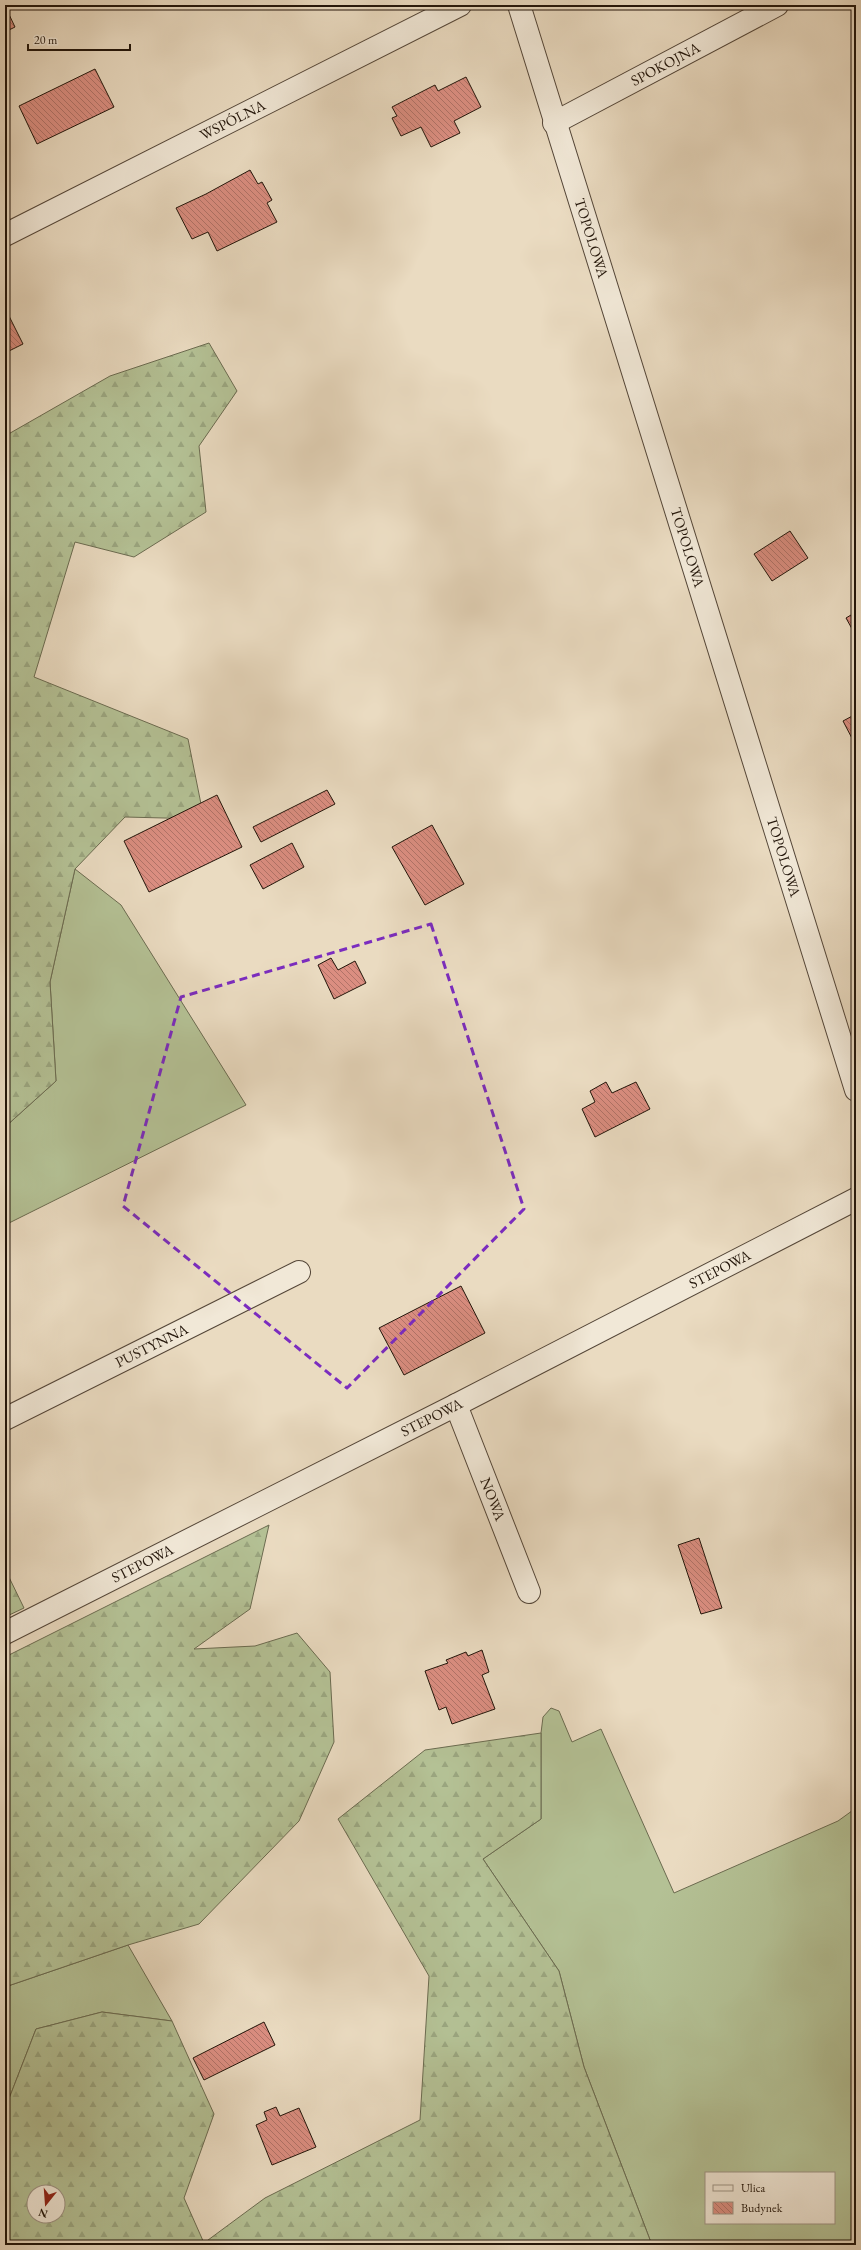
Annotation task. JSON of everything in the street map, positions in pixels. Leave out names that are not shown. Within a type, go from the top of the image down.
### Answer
[{"type":"street","name":"WSPÓLNA","points":[[5,235],[460,5]]},
{"type":"street","name":"TOPOLOWA","points":[[519,5],[554,123],[856,1090]]},
{"type":"street","name":"SPOKOJNA","points":[[554,123],[777,5]]},
{"type":"street","name":"STEPOWA","points":[[5,1633],[456,1405],[856,1199]]},
{"type":"street","name":"PUSTYNNA","points":[[5,1419],[299,1272]]},
{"type":"street","name":"NOWA","points":[[456,1405],[529,1592]]},
{"type":"highlighted area","points":[[431,924],[524,1209],[347,1388],[123,1206],[181,997]]},
{"type":"green space","points":[[209,343],[237,391],[199,446],[206,512],[134,557],[75,542],[34,677],[188,739],[204,819],[125,817],[75,869],[50,982],[56,1081],[5,1127],[5,436],[110,376]]},
{"type":"green space","points":[[75,869],[121,905],[246,1105],[5,1225],[5,1127],[56,1081],[50,982]]},
{"type":"green space","points":[[269,1525],[250,1609],[194,1649],[255,1646],[297,1633],[330,1672],[334,1742],[299,1821],[199,1924],[128,1945],[5,1987],[5,1657]]},
{"type":"green space","points":[[5,1569],[24,1608],[5,1617]]},
{"type":"green space","points":[[551,1708],[559,1711],[572,1742],[601,1729],[674,1893],[838,1821],[856,1808],[856,2245],[652,2245],[584,2067],[559,1971],[483,1859],[541,1819],[541,1733],[543,1717]]},
{"type":"green space","points":[[541,1733],[541,1819],[483,1859],[559,1971],[584,2067],[652,2245],[5,2245],[5,2109],[36,2029],[102,2012],[172,2021],[214,2114],[184,2198],[204,2243],[265,2198],[420,2120],[429,1976],[338,1819],[425,1750]]},
{"type":"green space","points":[[128,1945],[172,2021],[102,2012],[36,2029],[5,2109],[5,1987]]},
{"type":"building","points":[[5,6],[15,27],[5,32]]},
{"type":"building","points":[[95,69],[114,107],[37,144],[19,106]]},
{"type":"building","points":[[466,77],[481,107],[454,121],[460,133],[431,147],[421,127],[401,136],[392,118],[397,116],[392,107],[435,85],[438,91]]},
{"type":"building","points":[[250,170],[258,184],[262,182],[272,200],[267,203],[277,222],[217,251],[208,232],[192,239],[176,208],[206,194]]},
{"type":"building","points":[[5,308],[23,344],[5,353]]},
{"type":"building","points":[[790,531],[808,558],[772,581],[754,554]]},
{"type":"building","points":[[856,612],[856,636],[846,618]]},
{"type":"building","points":[[856,714],[856,746],[843,721]]},
{"type":"building","points":[[327,790],[335,804],[261,842],[253,827]]},
{"type":"building","points":[[217,795],[242,847],[149,892],[124,841]]},
{"type":"building","points":[[432,825],[464,884],[425,905],[392,847]]},
{"type":"building","points":[[292,843],[304,867],[263,889],[250,865]]},
{"type":"building","points":[[331,958],[338,970],[355,961],[366,983],[334,999],[318,965]]},
{"type":"building","points":[[606,1082],[612,1093],[636,1082],[650,1109],[595,1137],[582,1109],[595,1102],[590,1091]]},
{"type":"building","points":[[461,1286],[485,1333],[404,1375],[379,1328]]},
{"type":"building","points":[[699,1538],[722,1608],[701,1614],[678,1545]]},
{"type":"building","points":[[482,1650],[489,1672],[482,1675],[495,1709],[452,1724],[446,1707],[439,1710],[425,1671],[448,1663],[446,1660],[466,1652],[468,1656]]},
{"type":"building","points":[[264,2022],[275,2045],[204,2080],[193,2058]]},
{"type":"building","points":[[276,2107],[280,2116],[299,2108],[316,2147],[272,2165],[256,2125],[267,2120],[264,2112]]}]
